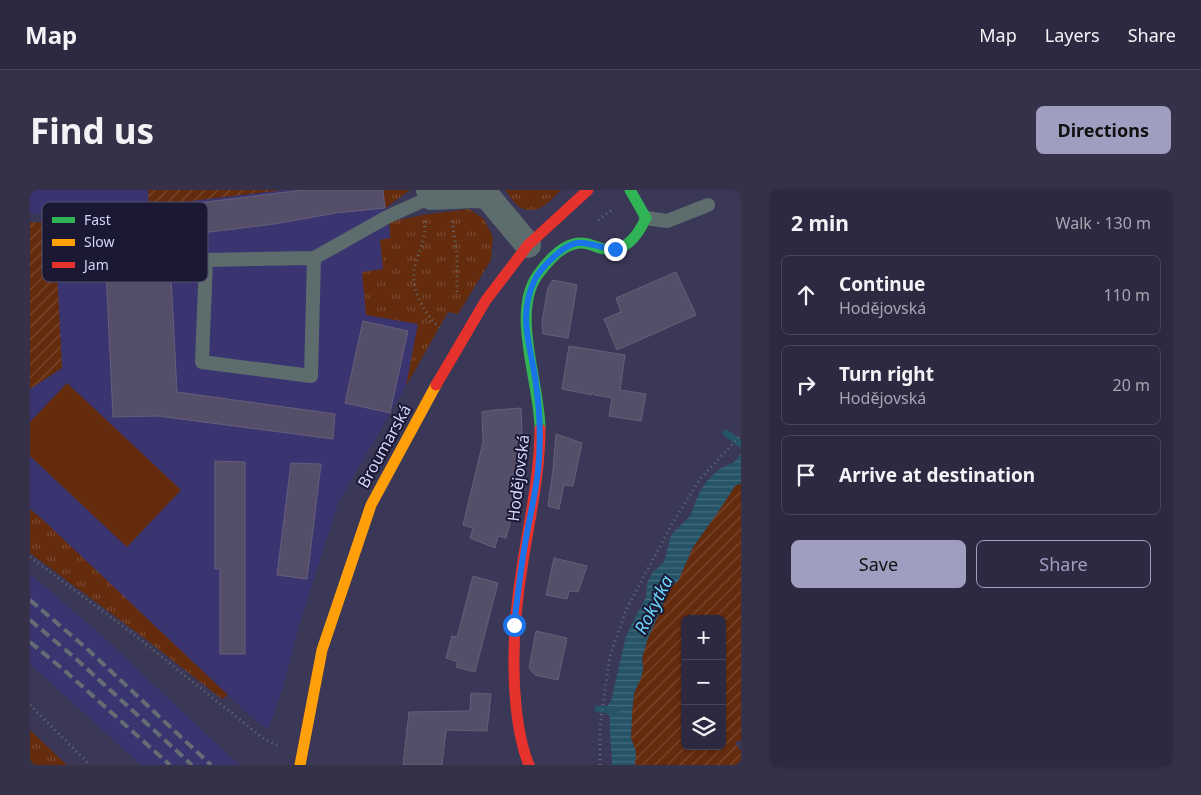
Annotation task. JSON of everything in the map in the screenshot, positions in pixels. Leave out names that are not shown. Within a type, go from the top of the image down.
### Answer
[{"type":"street","name":"Broumarská","points":[[300,765],[322,650],[371,505],[449,361],[486,300],[528,245],[588,190]]},
{"type":"street","points":[[578,242],[607,249],[622,247],[637,236],[646,218],[631,192]]},
{"type":"street","points":[[430,194],[474,194],[487,196],[528,245]]},
{"type":"street","name":"Hodějovská","points":[[529,765],[523,753],[513,685],[514,625],[538,470],[540,426],[536,382],[525,327],[526,307],[536,278],[546,264],[562,250],[578,242]]},
{"type":"lane","points":[[208,260],[314,258],[430,194]]},
{"type":"lane","points":[[646,218],[667,221],[708,205]]},
{"type":"lane","points":[[205,282],[202,362],[311,376],[314,258]]},
{"type":"path","points":[[578,242],[582,232],[631,192]]},
{"type":"path","points":[[430,194],[424,237],[414,269],[414,282],[419,301],[427,315],[443,332]]},
{"type":"path","points":[[600,765],[600,726],[610,656],[626,610],[672,524],[700,479],[741,435]]},
{"type":"path","points":[[30,557],[132,633],[264,739],[283,748]]},
{"type":"path","points":[[30,705],[90,765]]},
{"type":"shaded area","points":[[30,190],[148,190],[149,202],[42,202],[42,214],[30,214]]},
{"type":"shaded area","points":[[283,190],[383,190],[390,238],[380,240],[383,269],[366,315],[418,324],[406,386],[338,503],[299,626],[283,687],[268,730],[248,714],[30,509],[30,389],[62,368],[58,282],[208,282],[208,202],[182,202]]},
{"type":"shaded area","points":[[30,574],[98,632],[239,765],[141,765],[30,664]]},
{"type":"green space","points":[[148,190],[283,190],[182,202],[149,202]]},
{"type":"green space","points":[[383,190],[410,190],[385,208]]},
{"type":"green space","points":[[505,190],[561,190],[547,204],[536,210],[530,210],[517,205]]},
{"type":"green space","points":[[469,209],[484,219],[493,237],[491,260],[458,314],[448,312],[406,386],[418,324],[366,315],[362,272],[383,269],[380,240],[390,238],[390,222],[422,215]]},
{"type":"green space","points":[[30,222],[42,223],[42,282],[58,282],[62,368],[30,389]]},
{"type":"green space","points":[[67,383],[181,490],[127,547],[30,456],[30,422]]},
{"type":"green space","points":[[741,483],[741,741],[736,741],[735,745],[739,746],[738,749],[741,750],[741,765],[635,765],[631,738],[632,712],[634,693],[641,678],[643,669],[642,658],[648,638],[668,589],[678,581],[693,547],[735,486]]},
{"type":"green space","points":[[30,509],[228,695],[222,699],[30,553]]},
{"type":"green space","points":[[30,730],[67,765],[30,765]]},
{"type":"water","name":"Rokytka","points":[[741,454],[741,483],[735,486],[693,547],[678,581],[668,589],[648,638],[642,658],[643,669],[641,678],[634,693],[632,712],[631,738],[636,752],[635,765],[612,765],[610,717],[607,714],[607,707],[611,701],[626,636],[646,597],[647,583],[653,572],[664,562],[671,535],[690,516],[699,493],[706,482],[719,469],[733,463]]},
{"type":"building","points":[[303,190],[383,190],[385,208],[336,213],[274,224],[208,232],[208,202],[206,202]]},
{"type":"building","points":[[676,272],[696,315],[617,350],[604,319],[621,312],[616,298]]},
{"type":"building","points":[[553,280],[577,285],[568,338],[543,334],[542,321],[548,288]]},
{"type":"building","points":[[107,282],[171,282],[177,392],[335,414],[333,439],[158,416],[113,417]]},
{"type":"building","points":[[363,321],[408,331],[390,413],[345,403]]},
{"type":"building","points":[[569,346],[625,355],[620,390],[646,394],[641,421],[609,416],[612,398],[595,395],[592,392],[592,395],[562,389]]},
{"type":"building","points":[[521,408],[523,455],[517,498],[506,538],[498,536],[495,548],[470,538],[473,528],[463,525],[483,442],[482,412]]},
{"type":"building","points":[[556,434],[582,443],[573,486],[564,485],[559,509],[548,506]]},
{"type":"building","points":[[215,461],[245,462],[245,654],[220,654],[220,569],[215,569]]},
{"type":"building","points":[[291,463],[321,464],[307,579],[277,575]]},
{"type":"building","points":[[554,558],[587,566],[578,592],[569,591],[567,599],[546,595]]},
{"type":"building","points":[[473,576],[498,583],[475,672],[456,667],[458,662],[446,658],[452,636],[457,637]]},
{"type":"building","points":[[536,631],[567,638],[558,680],[535,675],[529,668]]},
{"type":"building","points":[[471,693],[491,694],[487,731],[446,730],[442,765],[403,765],[409,712],[470,711]]},
{"type":"waterway","points":[[726,433],[741,444]]},
{"type":"waterway","points":[[598,709],[615,710]]},
{"type":"railway","points":[[30,600],[85,647],[211,765]]},
{"type":"railway","points":[[30,620],[74,657],[192,765]]},
{"type":"railway","points":[[30,642],[170,765]]},
{"type":"traffic: fast","points":[[540,429],[527,329],[527,310],[530,292],[544,266],[563,249],[577,243],[616,249],[623,247],[634,238],[646,218],[630,190]]},
{"type":"traffic: slow","points":[[300,765],[322,650],[371,505],[436,385]]},
{"type":"traffic: jam","points":[[436,385],[486,300],[528,245],[588,190]]},
{"type":"traffic: jam","points":[[529,765],[518,721],[514,651],[518,597],[536,478],[540,429]]},
{"type":"route","points":[[514,625],[538,470],[540,426],[536,382],[525,327],[526,307],[536,278],[546,264],[562,250],[578,242],[615,249]]}]
